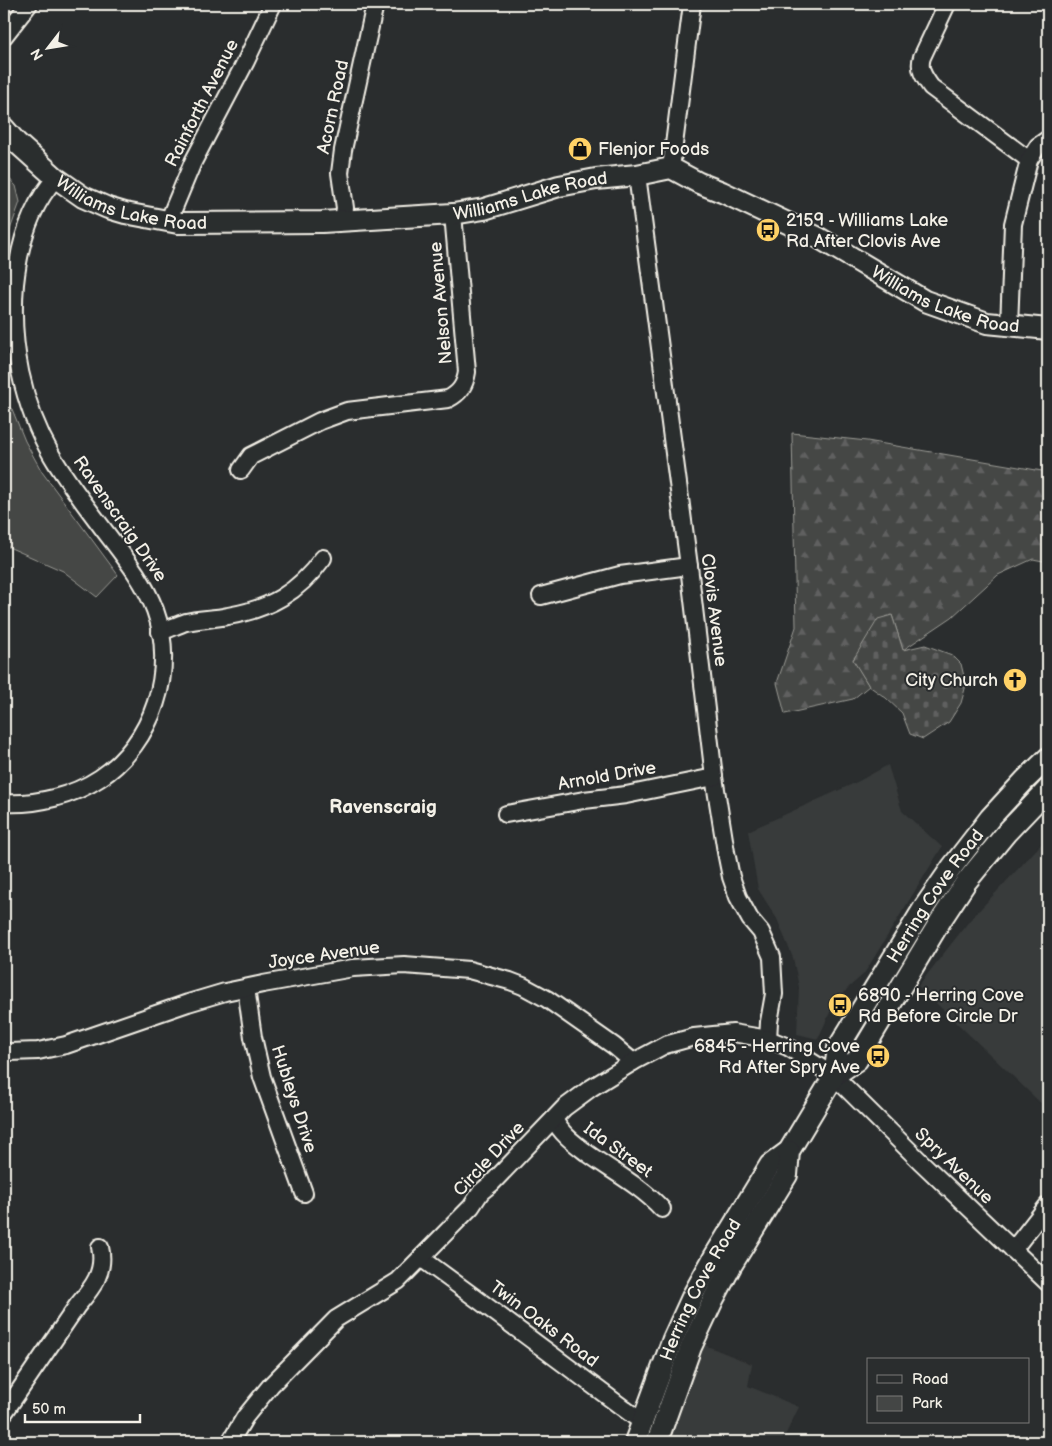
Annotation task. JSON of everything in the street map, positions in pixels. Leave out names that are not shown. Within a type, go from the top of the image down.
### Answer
[{"type":"main road","name":"Williams Lake Road","points":[[4,128],[17,143],[56,178],[83,197],[108,208],[168,222],[245,223],[453,214],[484,209],[559,186],[596,179],[637,175],[670,168],[819,238],[925,301],[987,323],[1048,329]]},
{"type":"main road","name":"Herring Cove Road","points":[[635,1442],[673,1339],[694,1293],[770,1165],[789,1151],[834,1076],[838,1048],[941,882],[990,818],[1048,758]]},
{"type":"main road","name":"Herring Cove Road","points":[[834,1076],[857,1060],[966,882],[1007,832],[1048,788]]},
{"type":"main road","name":"Herring Cove Road","points":[[657,1442],[691,1348],[714,1298],[731,1266],[787,1175],[789,1151]]},
{"type":"street","points":[[4,36],[29,4]]},
{"type":"street","name":"Rainforth Avenue","points":[[168,222],[193,162],[246,61],[273,4]]},
{"type":"street","name":"Acorn Road","points":[[344,220],[345,208],[340,173],[343,150],[375,4]]},
{"type":"street","points":[[670,168],[692,4]]},
{"type":"street","points":[[947,4],[922,57],[920,65],[923,74],[931,87],[1029,160]]},
{"type":"street","points":[[1009,326],[1013,224],[1029,160],[1038,146],[1048,139]]},
{"type":"street","name":"Clovis Avenue","points":[[637,175],[689,566],[714,777],[731,877],[738,897],[750,919],[762,932],[772,957],[774,994],[768,1039]]},
{"type":"street","name":"Ravenscraig Drive","points":[[4,803],[24,803],[72,792],[100,778],[114,767],[127,754],[147,723],[155,706],[160,688],[162,669],[160,632],[156,613],[149,595],[139,578],[51,455],[33,415],[20,374],[14,310],[18,260],[33,212],[46,190],[56,178]]},
{"type":"street","name":"Nelson Avenue","points":[[241,470],[252,456],[320,421],[347,411],[448,399],[462,388],[466,381],[467,372],[453,214]]},
{"type":"street","points":[[160,632],[186,622],[252,612],[268,605],[283,597],[300,584],[313,572],[323,558]]},
{"type":"street","points":[[541,596],[620,575],[689,566]]},
{"type":"street","name":"Arnold Drive","points":[[506,814],[584,800],[626,795],[714,777]]},
{"type":"street","name":"Joyce Avenue","points":[[4,1051],[38,1051],[66,1045],[225,992],[353,968],[404,965],[468,970],[510,980],[547,999],[614,1046],[633,1062]]},
{"type":"street","name":"Hubleys Drive","points":[[246,988],[253,1037],[262,1077],[304,1193]]},
{"type":"street","name":"Circle Drive","points":[[230,1442],[244,1416],[271,1385],[336,1320],[398,1281],[471,1208],[481,1192],[564,1108],[591,1088],[633,1062],[665,1045],[694,1037],[733,1033],[768,1039],[788,1047],[834,1076]]},
{"type":"street","name":"Spry Avenue","points":[[834,1076],[1048,1283]]},
{"type":"street","name":"Ida Street","points":[[554,1119],[565,1135],[578,1146],[656,1202],[662,1209]]},
{"type":"street","points":[[1013,1250],[1048,1206]]},
{"type":"street","points":[[4,1413],[90,1290],[100,1271],[102,1257],[100,1247]]},
{"type":"street","name":"Twin Oaks Road","points":[[421,1258],[642,1422]]},
{"type":"shaded area","points":[[888,765],[902,811],[942,847],[864,974],[848,988],[832,1008],[818,1039],[797,1034],[799,987],[793,958],[777,919],[758,889],[748,831],[857,782]]},
{"type":"shaded area","points":[[1048,837],[1048,1110],[918,986],[970,920]]},
{"type":"shaded area","points":[[702,1344],[752,1364],[748,1386],[799,1407],[782,1442],[665,1442]]},
{"type":"green space","points":[[4,173],[16,186],[20,202],[4,253]]},
{"type":"green space","points":[[4,401],[12,409],[25,441],[42,472],[118,575],[97,597],[63,571],[4,545]]},
{"type":"green space","points":[[792,433],[867,441],[1048,472],[1048,562],[1033,559],[998,575],[952,617],[903,650],[892,615],[853,659],[869,686],[853,699],[785,714],[777,683],[796,627]]},
{"type":"green space","points":[[892,615],[903,650],[925,645],[952,655],[961,664],[966,685],[961,703],[949,722],[923,739],[910,734],[902,713],[869,686],[853,660],[878,619]]},
{"type":"place","name":"Flenjor Foods","points":[[580,149]]},
{"type":"place","name":"2159 - Williams Lake Rd After Clovis Ave","points":[[768,230]]},
{"type":"place","name":"City Church","points":[[1015,680]]},
{"type":"place","name":"6890 - Herring Cove Rd Before Circle Dr","points":[[840,1005]]},
{"type":"place","name":"6845 - Herring Cove Rd After Spry Ave","points":[[878,1056]]},
{"type":"district","name":"Ravenscraig","points":[[383,807]]}]
